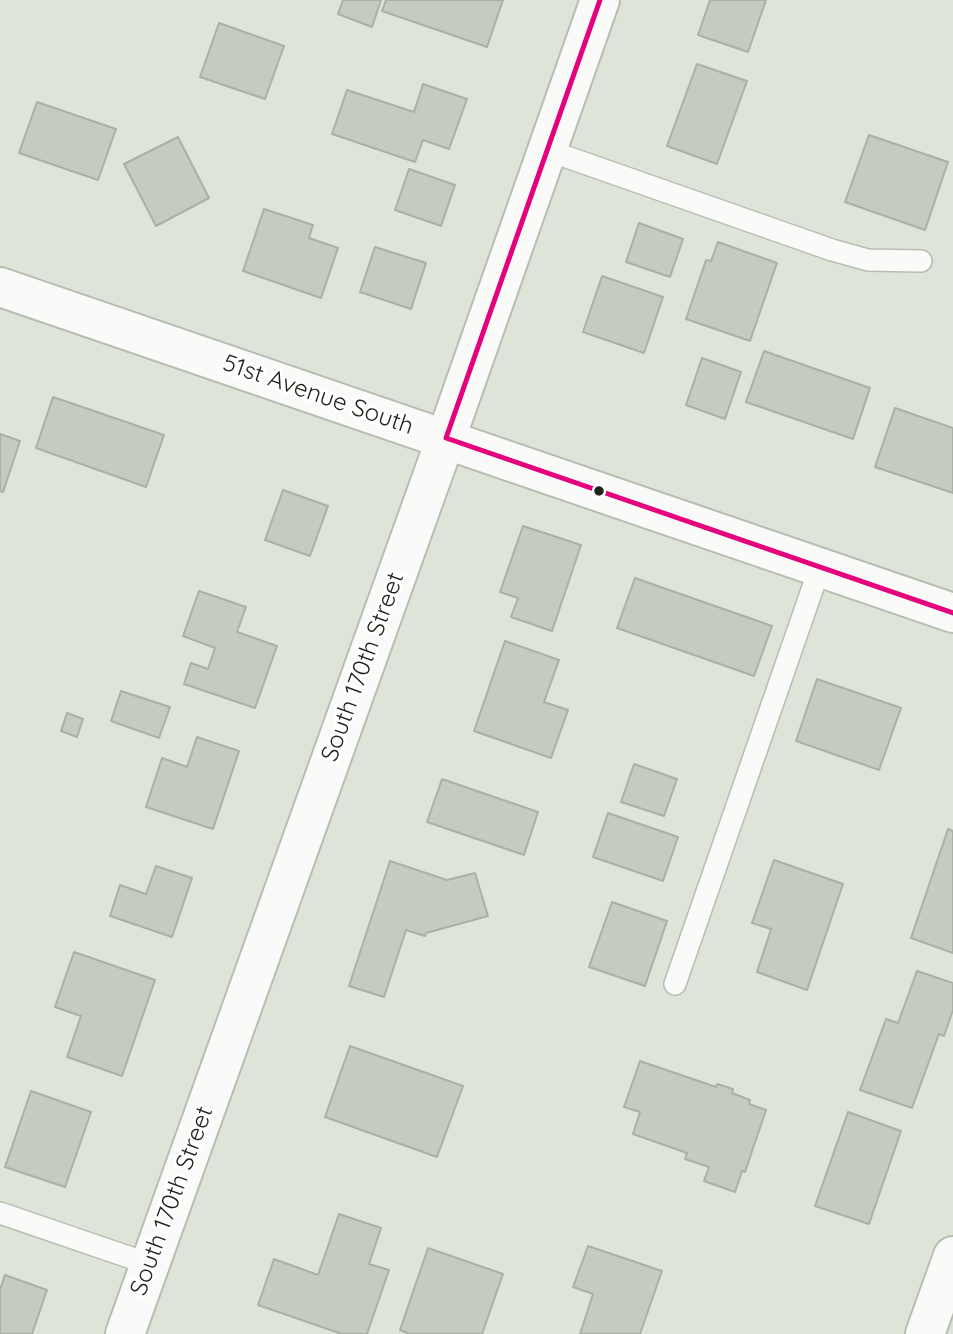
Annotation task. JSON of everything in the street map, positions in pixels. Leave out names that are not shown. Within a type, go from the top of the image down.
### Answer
[{"type":"street","name":"South 170th Street","points":[[125,1334],[600,0]]},
{"type":"street","name":"51st Avenue South","points":[[0,287],[953,613]]},
{"type":"street","points":[[925,1334],[953,1256]]},
{"type":"lane","points":[[547,150],[832,250],[868,260],[921,261]]},
{"type":"lane","points":[[676,984],[820,567]]},
{"type":"lane","points":[[0,1213],[149,1264]]},
{"type":"building","points":[[343,0],[381,0],[372,27],[338,14]]},
{"type":"building","points":[[386,0],[503,0],[487,47],[382,11]]},
{"type":"building","points":[[710,0],[766,0],[748,52],[698,35]]},
{"type":"building","points":[[219,23],[284,46],[265,99],[200,77]]},
{"type":"building","points":[[697,64],[747,81],[717,164],[667,146]]},
{"type":"building","points":[[423,84],[467,99],[449,149],[423,140],[415,162],[332,134],[347,90],[414,112]]},
{"type":"building","points":[[37,102],[116,129],[98,180],[19,153]]},
{"type":"building","points":[[869,135],[948,162],[925,230],[845,202]]},
{"type":"building","points":[[178,137],[209,198],[156,226],[124,164]]},
{"type":"building","points":[[409,169],[455,185],[441,226],[395,210]]},
{"type":"building","points":[[264,209],[313,225],[309,238],[338,248],[321,298],[243,271]]},
{"type":"building","points":[[639,223],[683,239],[670,277],[626,262]]},
{"type":"building","points":[[718,242],[777,263],[750,341],[686,319],[706,260],[711,261]]},
{"type":"building","points":[[375,247],[426,263],[411,309],[360,292]]},
{"type":"building","points":[[602,276],[663,297],[644,353],[583,332]]},
{"type":"building","points":[[764,351],[870,388],[853,439],[746,402]]},
{"type":"building","points":[[702,358],[741,372],[725,419],[686,405]]},
{"type":"building","points":[[53,397],[164,435],[146,487],[36,448]]},
{"type":"building","points":[[895,408],[953,428],[953,493],[875,467]]},
{"type":"building","points":[[0,434],[20,441],[3,492],[0,491]]},
{"type":"building","points":[[283,490],[328,506],[310,556],[265,540]]},
{"type":"building","points":[[523,526],[581,545],[552,631],[511,617],[518,598],[500,592]]},
{"type":"building","points":[[635,578],[772,626],[754,676],[617,628]]},
{"type":"building","points":[[199,591],[246,607],[237,632],[277,646],[255,708],[184,684],[191,663],[208,669],[215,648],[183,636]]},
{"type":"building","points":[[505,641],[559,660],[544,702],[568,710],[551,758],[474,731]]},
{"type":"building","points":[[817,679],[901,708],[879,770],[796,741]]},
{"type":"building","points":[[121,691],[170,707],[159,738],[111,721]]},
{"type":"building","points":[[67,713],[83,719],[77,737],[61,731]]},
{"type":"building","points":[[197,737],[239,751],[213,829],[146,807],[162,758],[187,767]]},
{"type":"building","points":[[634,764],[677,779],[664,816],[621,802]]},
{"type":"building","points":[[442,779],[538,812],[524,855],[427,822]]},
{"type":"building","points":[[608,813],[678,837],[663,881],[593,857]]},
{"type":"building","points":[[948,829],[953,831],[953,953],[911,938]]},
{"type":"building","points":[[774,860],[843,884],[807,990],[757,972],[771,929],[752,923]]},
{"type":"building","points":[[390,861],[447,880],[475,873],[488,916],[426,933],[425,936],[406,930],[384,997],[349,986]]},
{"type":"building","points":[[156,866],[192,878],[172,937],[110,916],[120,885],[146,894]]},
{"type":"building","points":[[612,902],[667,921],[645,986],[589,967]]},
{"type":"building","points":[[74,952],[155,980],[122,1076],[67,1057],[81,1016],[55,1007]]},
{"type":"building","points":[[917,971],[953,983],[953,1010],[944,1036],[939,1034],[912,1108],[860,1090],[886,1019],[898,1023]]},
{"type":"building","points":[[350,1046],[463,1086],[437,1157],[325,1117]]},
{"type":"building","points":[[640,1061],[716,1087],[717,1084],[733,1089],[732,1093],[750,1100],[749,1104],[766,1110],[745,1172],[742,1171],[735,1192],[704,1181],[709,1167],[685,1159],[687,1153],[633,1134],[640,1112],[624,1107]]},
{"type":"building","points":[[31,1091],[91,1112],[65,1187],[5,1167]]},
{"type":"building","points":[[848,1112],[901,1131],[869,1224],[815,1206]]},
{"type":"building","points":[[339,1214],[381,1228],[369,1264],[389,1270],[367,1334],[342,1334],[258,1305],[274,1259],[318,1275]]},
{"type":"building","points":[[588,1246],[662,1271],[640,1334],[580,1334],[593,1294],[573,1287]]},
{"type":"building","points":[[428,1248],[503,1274],[482,1334],[410,1334],[400,1330]]},
{"type":"building","points":[[5,1275],[47,1290],[32,1334],[0,1334],[0,1290]]},
{"type":"transit line","points":[[600,0],[446,438],[953,613]]}]
